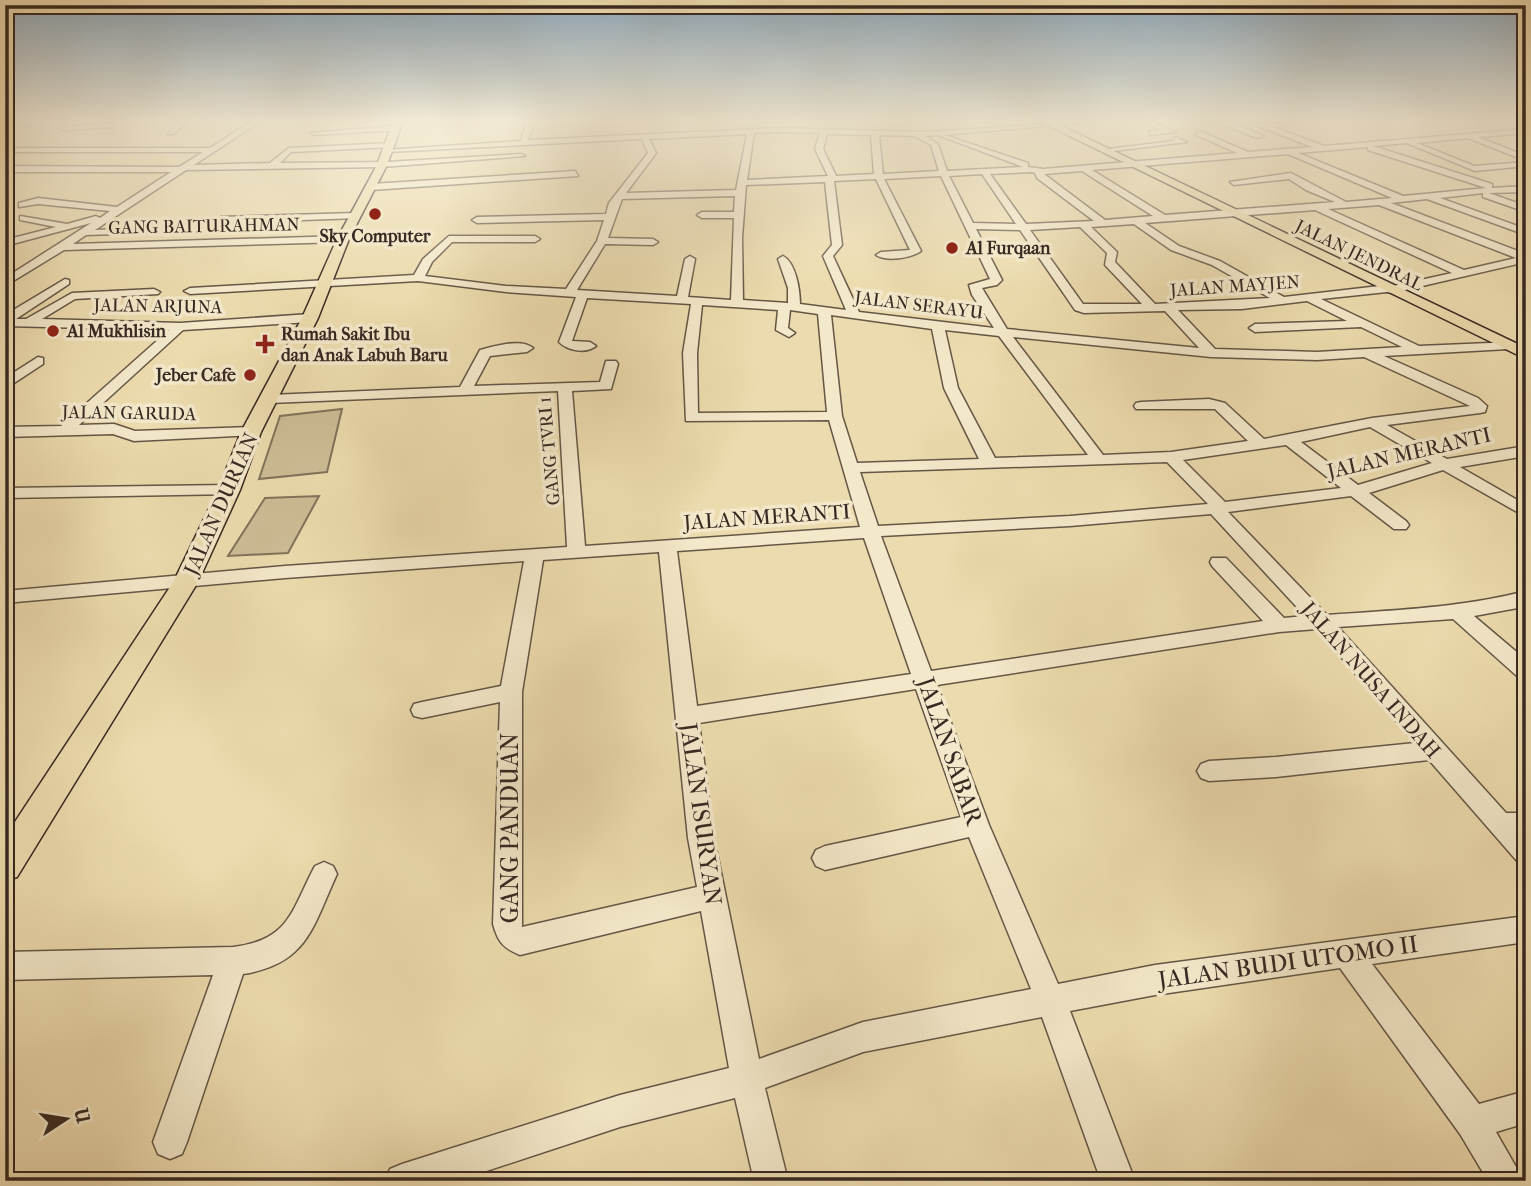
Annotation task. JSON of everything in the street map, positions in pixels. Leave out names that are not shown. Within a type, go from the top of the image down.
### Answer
[{"type":"main road","name":"JALAN DURIAN","points":[[5,866],[186,582],[229,490],[251,432],[310,318],[345,227],[373,176]]},
{"type":"main road","name":"JALAN JENDRAL","points":[[1160,176],[1526,354]]},
{"type":"street","points":[[61,180],[68,176]]},
{"type":"street","points":[[5,284],[170,176]]},
{"type":"street","points":[[590,346],[572,346],[565,342],[576,294],[602,242],[619,196],[634,176]]},
{"type":"street","points":[[737,303],[739,215],[744,176]]},
{"type":"street","points":[[619,196],[890,176]]},
{"type":"street","points":[[946,176],[996,280],[993,283],[975,285],[975,288],[1003,332],[1100,461]]},
{"type":"street","points":[[988,176],[1023,227]]},
{"type":"street","points":[[1040,176],[1103,223]]},
{"type":"street","points":[[1096,176],[1162,218]]},
{"type":"street","points":[[1348,176],[1401,198]]},
{"type":"street","points":[[1461,176],[1500,189]]},
{"type":"street","points":[[879,177],[916,251],[881,255]]},
{"type":"street","points":[[1234,182],[1294,177],[1309,188],[1346,204]]},
{"type":"street","points":[[831,179],[837,245],[828,256],[854,314]]},
{"type":"street","points":[[1260,179],[1276,189]]},
{"type":"street","points":[[1513,181],[1526,187]]},
{"type":"street","points":[[969,226],[1023,227],[1103,223],[1378,202],[1425,195],[1526,187]]},
{"type":"street","points":[[1475,191],[1526,209]]},
{"type":"street","points":[[1425,195],[1526,232]]},
{"type":"street","points":[[22,205],[38,201],[114,212]]},
{"type":"street","points":[[1378,202],[1526,258]]},
{"type":"street","points":[[1315,206],[1466,275]]},
{"type":"street","points":[[1277,209],[1299,220]]},
{"type":"street","points":[[5,243],[114,212]]},
{"type":"street","points":[[702,215],[739,215]]},
{"type":"street","points":[[477,220],[611,217]]},
{"type":"street","points":[[23,218],[71,226]]},
{"type":"street","points":[[221,220],[345,227]]},
{"type":"street","points":[[1135,220],[1171,245],[1216,263],[1283,301]]},
{"type":"street","points":[[1082,224],[1112,252],[1109,262],[1153,308]]},
{"type":"street","name":"GANG BAITURAHMAN","points":[[65,247],[229,243],[345,227]]},
{"type":"street","name":"JALAN MAYJEN","points":[[1023,227],[1079,307],[1084,309],[1169,308],[1311,299],[1390,289],[1466,275],[1526,258]]},
{"type":"street","points":[[85,233],[143,231]]},
{"type":"street","points":[[418,278],[427,261],[449,239],[535,239]]},
{"type":"street","points":[[602,242],[653,242]]},
{"type":"street","points":[[219,255],[229,243]]},
{"type":"street","points":[[682,300],[690,258]]},
{"type":"street","points":[[783,259],[794,288],[782,330],[789,333]]},
{"type":"street","points":[[1498,266],[1517,272]]},
{"type":"street","name":"JALAN SERAYU","points":[[190,290],[418,278],[506,289],[789,306],[938,326],[1210,352],[1317,356],[1508,345]]},
{"type":"street","points":[[5,321],[65,282]]},
{"type":"street","points":[[31,321],[72,296],[154,292]]},
{"type":"street","points":[[1311,299],[1416,349]]},
{"type":"street","points":[[697,301],[690,353],[691,418],[835,416]]},
{"type":"street","points":[[1169,308],[1210,352]]},
{"type":"street","name":"JALAN SABAR","points":[[824,310],[835,416],[871,533],[976,825],[1051,1002],[1118,1181]]},
{"type":"street","name":"JALAN ARJUNA","points":[[5,321],[180,327],[310,318]]},
{"type":"street","points":[[1255,328],[1361,324]]},
{"type":"street","points":[[938,326],[951,388],[990,464]]},
{"type":"street","points":[[65,430],[180,327]]},
{"type":"street","points":[[465,391],[485,353],[527,348]]},
{"type":"street","points":[[851,468],[1171,457],[1289,440],[1372,422],[1480,409],[1480,406],[1367,353]]},
{"type":"street","points":[[5,385],[38,361]]},
{"type":"street","points":[[565,387],[606,386],[611,363]]},
{"type":"street","name":"GANG TVRI 1","points":[[270,399],[565,387],[576,553]]},
{"type":"street","points":[[1141,406],[1209,403],[1220,406],[1261,444]]},
{"type":"street","points":[[1372,422],[1443,466],[1526,512]]},
{"type":"street","name":"JALAN GARUDA","points":[[5,432],[114,429],[134,436],[251,432]]},
{"type":"street","points":[[1289,440],[1400,525]]},
{"type":"street","name":"JALAN MERANTI","points":[[5,597],[285,572],[1070,521],[1218,508],[1315,497],[1398,482],[1443,466],[1526,451]]},
{"type":"street","name":"JALAN NUSA INDAH","points":[[1171,457],[1322,622],[1433,750],[1513,824],[1526,853]]},
{"type":"street","points":[[5,493],[229,490]]},
{"type":"street","name":"JALAN ISURYAN","points":[[668,547],[701,838],[747,1079],[771,1181]]},
{"type":"street","name":"GANG PANDUAN","points":[[534,556],[511,692],[507,924],[514,939],[520,942],[712,896]]},
{"type":"street","name":"JALAN NUSA INDAH","points":[[1219,562],[1279,625]]},
{"type":"street","points":[[687,716],[1279,625],[1457,612],[1522,603]]},
{"type":"street","points":[[1457,612],[1526,672]]},
{"type":"street","points":[[422,710],[511,692]]},
{"type":"street","points":[[1209,771],[1276,767],[1433,750]]},
{"type":"street","points":[[825,858],[976,825]]},
{"type":"street","points":[[5,965],[233,961],[262,957],[284,946],[297,928],[324,874]]},
{"type":"street","name":"JALAN BUDI UTOMO II","points":[[1051,1002],[1155,980],[1526,929]]},
{"type":"street","points":[[1347,954],[1472,1122],[1507,1181]]},
{"type":"street","points":[[170,1142],[233,961]]},
{"type":"street","points":[[402,1181],[620,1111],[747,1079],[863,1037],[1051,1002]]},
{"type":"street","points":[[1472,1122],[1526,1107]]},
{"type":"shaded area","points":[[342,409],[327,472],[259,479],[280,416]]},
{"type":"shaded area","points":[[319,496],[288,553],[228,556],[265,498]]},
{"type":"place","name":"Sky Computer","points":[[375,214]]},
{"type":"place","name":"Al Furqaan","points":[[952,248]]},
{"type":"place","name":"Al Mukhlisin","points":[[53,331]]},
{"type":"place","name":"Rumah Sakit Ibu dan Anak Labuh Baru","points":[[265,344]]},
{"type":"place","name":"Jeber Cafe","points":[[250,375]]}]
